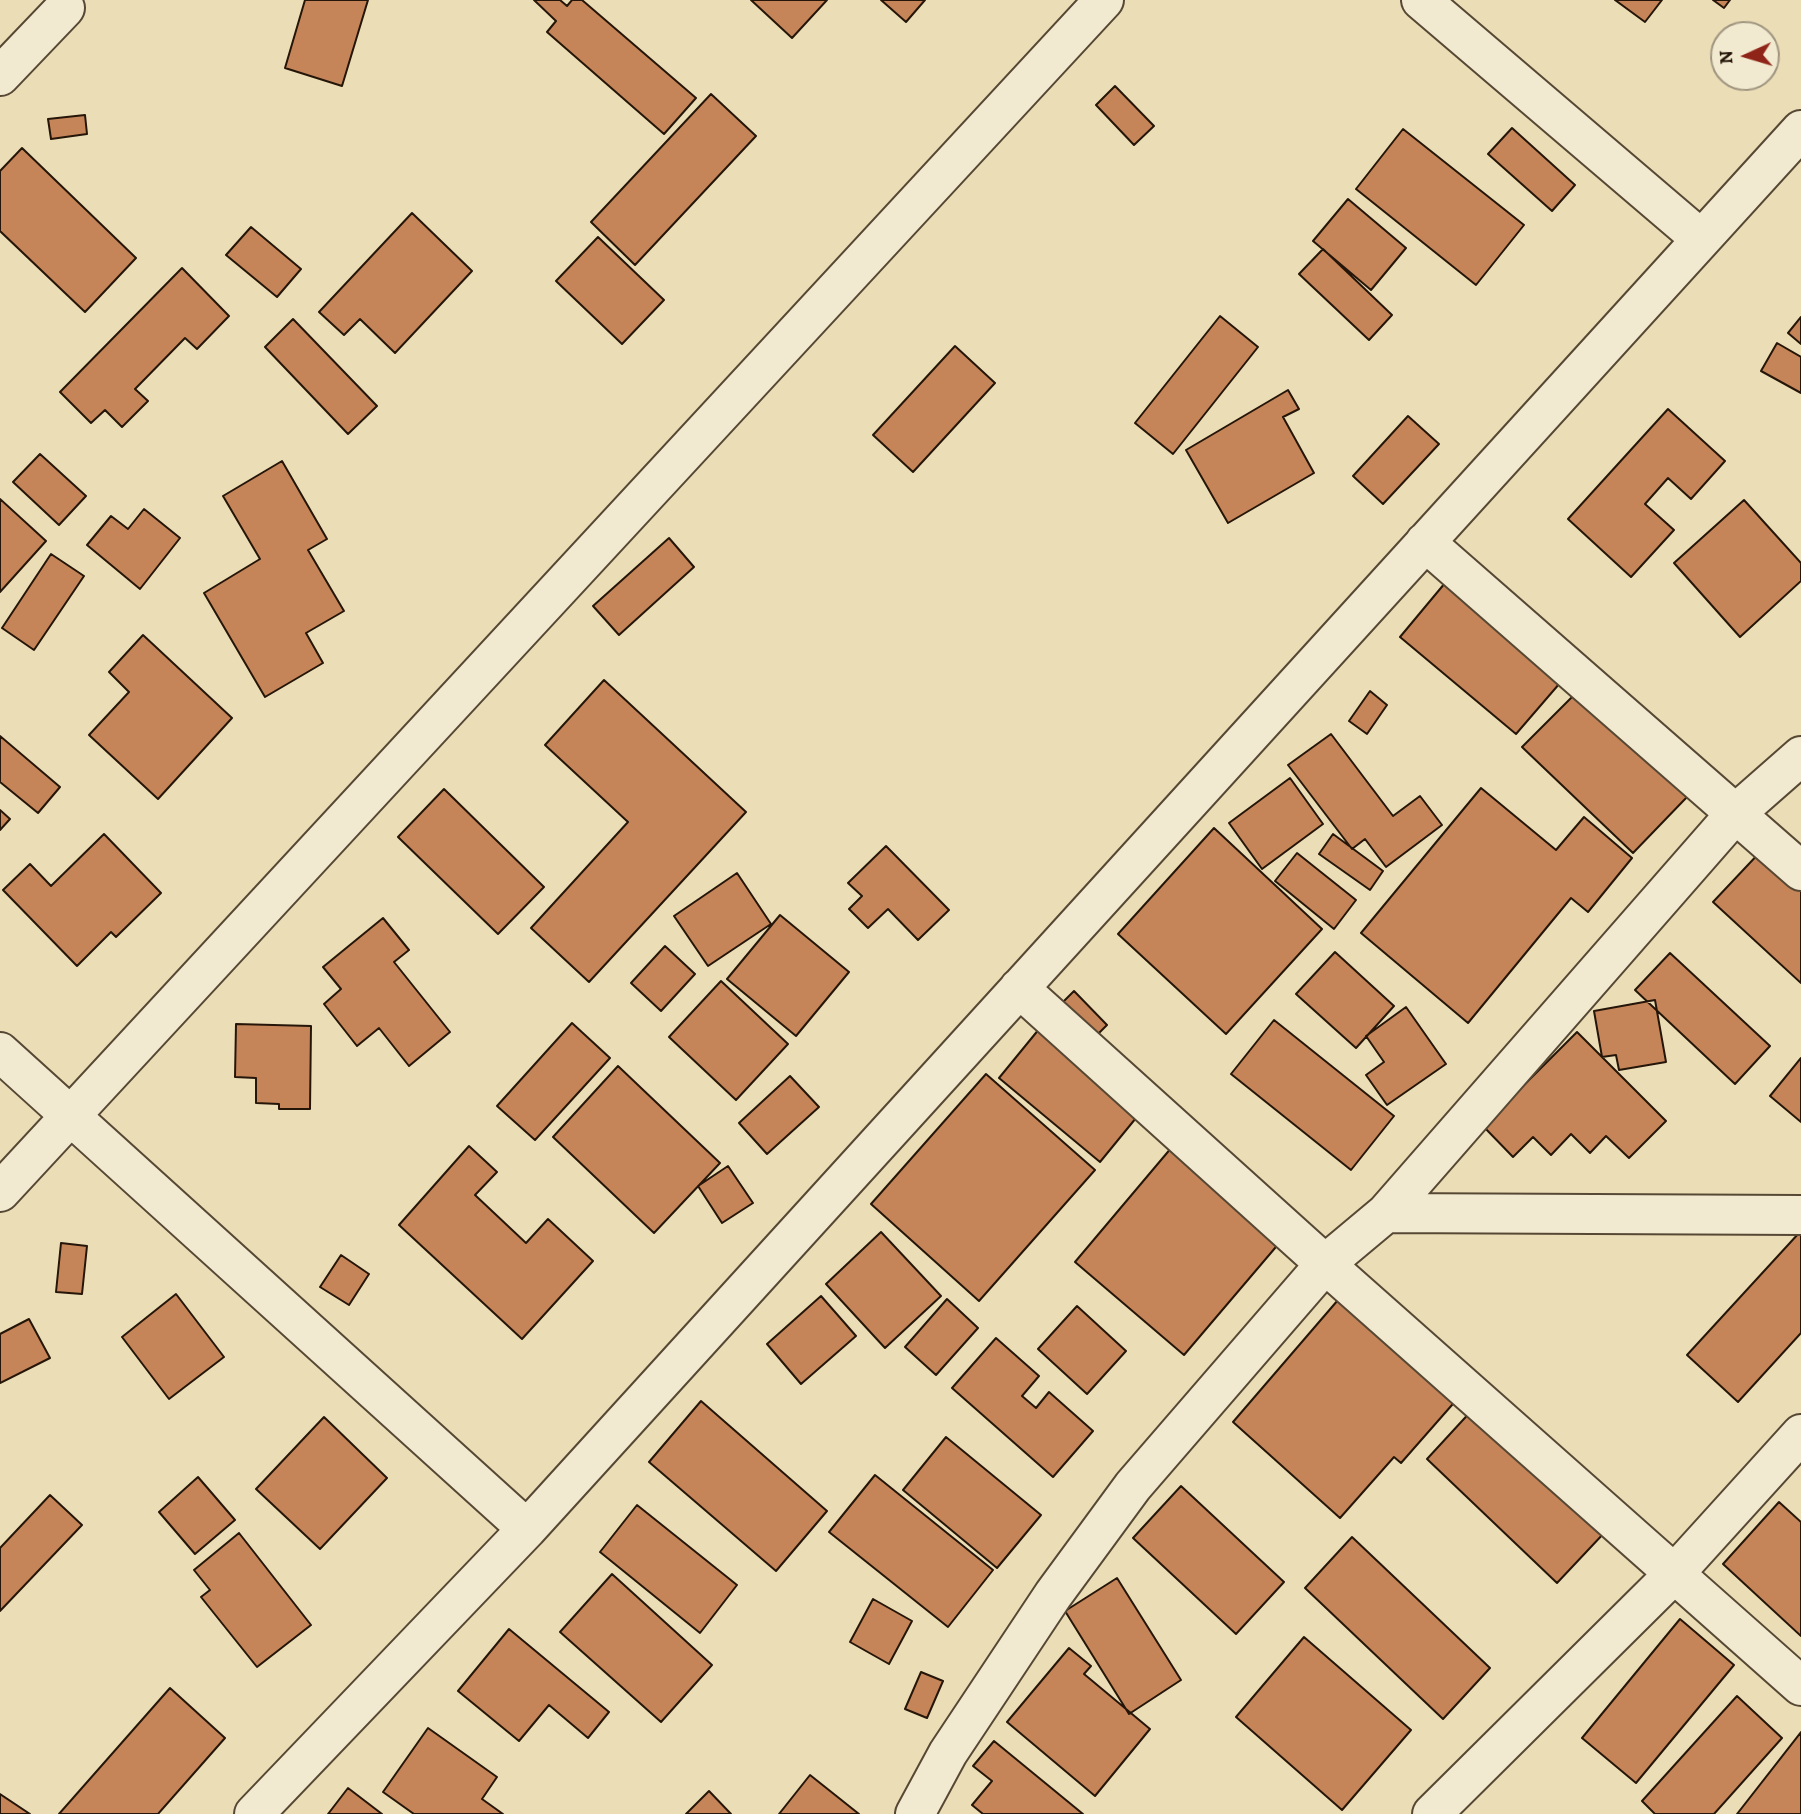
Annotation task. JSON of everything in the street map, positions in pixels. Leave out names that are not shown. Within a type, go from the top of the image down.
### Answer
[{"type":"street","points":[[0,1192],[1104,0]]},
{"type":"street","points":[[1421,0],[1701,239]]},
{"type":"street","points":[[0,76],[65,8]]},
{"type":"street","points":[[254,1814],[527,1529],[1801,130]]},
{"type":"street","points":[[1425,542],[1801,871]]},
{"type":"street","points":[[915,1814],[948,1753],[1053,1595],[1133,1486],[1325,1264],[1386,1213],[1735,814],[1801,757]]},
{"type":"street","points":[[1019,988],[1325,1264],[1801,1686]]},
{"type":"street","points":[[0,1052],[527,1529]]},
{"type":"street","points":[[1386,1213],[1801,1215]]},
{"type":"street","points":[[1432,1814],[1675,1573],[1801,1434]]},
{"type":"building","points":[[305,0],[368,0],[342,86],[285,68]]},
{"type":"building","points":[[534,0],[560,0],[567,6],[572,0],[582,0],[696,98],[664,134],[547,32],[556,21]]},
{"type":"building","points":[[751,0],[827,0],[792,38]]},
{"type":"building","points":[[881,0],[925,0],[906,22]]},
{"type":"building","points":[[1615,0],[1662,0],[1645,22]]},
{"type":"building","points":[[1713,0],[1730,0],[1724,8]]},
{"type":"building","points":[[1115,86],[1154,126],[1134,145],[1096,105]]},
{"type":"building","points":[[711,94],[756,136],[635,265],[591,222]]},
{"type":"building","points":[[85,115],[87,134],[51,139],[48,119]]},
{"type":"building","points":[[1512,128],[1575,185],[1552,211],[1488,154]]},
{"type":"building","points":[[1403,129],[1524,225],[1476,285],[1356,189]]},
{"type":"building","points":[[22,148],[136,258],[85,312],[0,231],[0,171]]},
{"type":"building","points":[[1348,199],[1406,248],[1371,290],[1313,241]]},
{"type":"building","points":[[412,213],[472,271],[395,353],[360,319],[344,335],[319,312]]},
{"type":"building","points":[[251,227],[301,269],[277,297],[226,255]]},
{"type":"building","points":[[598,237],[664,300],[622,344],[556,281]]},
{"type":"building","points":[[1323,249],[1392,315],[1369,340],[1299,274]]},
{"type":"building","points":[[182,268],[229,316],[197,349],[185,338],[135,389],[148,401],[122,427],[105,410],[91,423],[60,392]]},
{"type":"building","points":[[1220,316],[1258,347],[1173,454],[1135,423]]},
{"type":"building","points":[[1801,317],[1801,344],[1788,333]]},
{"type":"building","points":[[293,319],[377,406],[348,434],[265,347]]},
{"type":"building","points":[[1777,343],[1801,357],[1801,393],[1761,371]]},
{"type":"building","points":[[955,346],[995,383],[913,472],[873,435]]},
{"type":"building","points":[[1288,390],[1299,409],[1283,417],[1314,473],[1228,523],[1186,450]]},
{"type":"building","points":[[1668,409],[1725,461],[1691,499],[1668,478],[1645,504],[1674,530],[1631,577],[1568,519]]},
{"type":"building","points":[[1408,416],[1439,444],[1383,504],[1353,476]]},
{"type":"building","points":[[40,454],[86,496],[59,525],[13,482]]},
{"type":"building","points":[[282,461],[327,539],[308,550],[344,611],[306,633],[323,663],[265,697],[204,593],[260,559],[223,496]]},
{"type":"building","points":[[0,499],[46,541],[0,592]]},
{"type":"building","points":[[1744,500],[1801,563],[1801,581],[1740,637],[1674,563]]},
{"type":"building","points":[[144,509],[180,538],[140,589],[87,545],[111,516],[128,529]]},
{"type":"building","points":[[669,538],[694,567],[619,635],[593,606]]},
{"type":"building","points":[[51,554],[84,576],[34,650],[2,628]]},
{"type":"building","points":[[1450,577],[1566,676],[1516,734],[1400,637]]},
{"type":"building","points":[[143,635],[232,718],[158,799],[89,735],[129,692],[109,672]]},
{"type":"building","points":[[604,680],[746,812],[589,982],[531,928],[628,822],[545,745]]},
{"type":"building","points":[[1370,691],[1387,705],[1367,734],[1349,721]]},
{"type":"building","points":[[1577,692],[1687,797],[1633,853],[1522,747]]},
{"type":"building","points":[[1331,734],[1393,816],[1420,796],[1442,825],[1386,867],[1365,839],[1352,849],[1288,765]]},
{"type":"building","points":[[0,736],[60,787],[38,813],[0,782]]},
{"type":"building","points":[[1290,778],[1323,824],[1262,869],[1229,823]]},
{"type":"building","points":[[1481,788],[1556,850],[1584,817],[1632,858],[1588,912],[1571,898],[1468,1023],[1361,933]]},
{"type":"building","points":[[444,789],[544,887],[498,934],[398,837]]},
{"type":"building","points":[[0,810],[10,819],[0,830]]},
{"type":"building","points":[[1214,828],[1322,929],[1226,1034],[1118,934]]},
{"type":"building","points":[[104,834],[161,893],[116,937],[111,932],[77,966],[3,890],[30,864],[51,886]]},
{"type":"building","points":[[1333,834],[1383,871],[1370,890],[1319,854]]},
{"type":"building","points":[[886,846],[949,910],[918,940],[888,909],[868,928],[849,909],[862,896],[848,883]]},
{"type":"building","points":[[1762,850],[1801,887],[1801,983],[1713,902]]},
{"type":"building","points":[[1297,853],[1356,900],[1334,929],[1275,881]]},
{"type":"building","points":[[737,873],[771,924],[708,966],[674,916]]},
{"type":"building","points":[[780,915],[849,972],[796,1036],[727,979]]},
{"type":"building","points":[[383,918],[409,950],[394,962],[450,1032],[409,1066],[379,1028],[357,1046],[324,1004],[341,989],[323,967]]},
{"type":"building","points":[[665,946],[695,974],[661,1011],[631,983]]},
{"type":"building","points":[[1335,952],[1394,1006],[1356,1048],[1296,994]]},
{"type":"building","points":[[1670,953],[1770,1046],[1735,1084],[1635,990]]},
{"type":"building","points":[[721,981],[788,1044],[736,1100],[669,1037]]},
{"type":"building","points":[[1074,991],[1107,1025],[1080,1052],[1048,1017]]},
{"type":"building","points":[[1655,1000],[1666,1062],[1619,1070],[1616,1055],[1602,1057],[1594,1011]]},
{"type":"building","points":[[1406,1007],[1446,1064],[1387,1105],[1366,1075],[1384,1062],[1366,1036]]},
{"type":"building","points":[[1274,1020],[1394,1116],[1351,1170],[1231,1074]]},
{"type":"building","points":[[572,1023],[610,1058],[535,1140],[497,1106]]},
{"type":"building","points":[[1044,1023],[1145,1107],[1100,1162],[999,1078]]},
{"type":"building","points":[[236,1024],[311,1026],[310,1109],[279,1109],[279,1104],[256,1103],[256,1078],[235,1077]]},
{"type":"building","points":[[1577,1032],[1666,1121],[1629,1158],[1606,1136],[1590,1153],[1571,1134],[1551,1155],[1533,1137],[1513,1157],[1483,1126]]},
{"type":"building","points":[[1801,1058],[1801,1122],[1770,1096]]},
{"type":"building","points":[[618,1066],[720,1163],[654,1233],[553,1137]]},
{"type":"building","points":[[986,1074],[1095,1170],[979,1301],[871,1204]]},
{"type":"building","points":[[790,1076],[819,1107],[767,1154],[739,1123]]},
{"type":"building","points":[[469,1146],[497,1172],[475,1195],[526,1243],[548,1219],[593,1261],[522,1339],[399,1225]]},
{"type":"building","points":[[1172,1147],[1281,1241],[1184,1355],[1075,1262]]},
{"type":"building","points":[[728,1166],[753,1203],[722,1223],[698,1186]]},
{"type":"building","points":[[881,1232],[941,1296],[885,1348],[826,1284]]},
{"type":"building","points":[[1799,1233],[1801,1333],[1738,1402],[1687,1355]]},
{"type":"building","points":[[61,1243],[87,1246],[82,1294],[56,1292]]},
{"type":"building","points":[[341,1255],[369,1274],[349,1305],[320,1287]]},
{"type":"building","points":[[1344,1293],[1459,1397],[1401,1463],[1394,1457],[1340,1518],[1233,1422]]},
{"type":"building","points":[[176,1294],[224,1357],[169,1399],[122,1337]]},
{"type":"building","points":[[821,1296],[856,1336],[801,1384],[767,1344]]},
{"type":"building","points":[[947,1299],[978,1328],[936,1375],[905,1347]]},
{"type":"building","points":[[1077,1306],[1126,1351],[1087,1394],[1038,1349]]},
{"type":"building","points":[[29,1319],[50,1358],[0,1383],[0,1334]]},
{"type":"building","points":[[996,1338],[1039,1376],[1022,1396],[1036,1408],[1049,1392],[1093,1431],[1053,1477],[952,1388]]},
{"type":"building","points":[[701,1401],[827,1511],[776,1571],[649,1462]]},
{"type":"building","points":[[1474,1408],[1605,1532],[1557,1583],[1427,1459]]},
{"type":"building","points":[[324,1417],[387,1478],[320,1549],[256,1489]]},
{"type":"building","points":[[946,1437],[1041,1515],[997,1568],[903,1490]]},
{"type":"building","points":[[875,1475],[993,1570],[948,1627],[829,1532]]},
{"type":"building","points":[[198,1477],[235,1520],[195,1554],[159,1512]]},
{"type":"building","points":[[1181,1486],[1284,1582],[1236,1634],[1133,1538]]},
{"type":"building","points":[[50,1495],[82,1525],[0,1611],[0,1548]]},
{"type":"building","points":[[1779,1502],[1801,1522],[1801,1636],[1723,1564]]},
{"type":"building","points":[[637,1505],[737,1585],[700,1633],[600,1552]]},
{"type":"building","points":[[239,1533],[311,1625],[257,1667],[201,1597],[210,1590],[194,1570]]},
{"type":"building","points":[[1352,1537],[1490,1668],[1443,1719],[1305,1588]]},
{"type":"building","points":[[612,1574],[712,1665],[661,1722],[560,1632]]},
{"type":"building","points":[[1117,1578],[1181,1680],[1129,1714],[1065,1611]]},
{"type":"building","points":[[873,1599],[912,1621],[889,1664],[850,1642]]},
{"type":"building","points":[[1680,1619],[1734,1665],[1636,1783],[1582,1738]]},
{"type":"building","points":[[509,1629],[609,1712],[588,1738],[549,1705],[519,1741],[458,1691]]},
{"type":"building","points":[[1304,1637],[1411,1730],[1342,1810],[1236,1717]]},
{"type":"building","points":[[1069,1648],[1091,1666],[1084,1674],[1150,1729],[1095,1796],[1007,1722]]},
{"type":"building","points":[[921,1672],[943,1681],[927,1718],[905,1709]]},
{"type":"building","points":[[170,1688],[225,1738],[158,1814],[59,1814]]},
{"type":"building","points":[[1737,1696],[1782,1738],[1714,1814],[1655,1814],[1642,1801]]},
{"type":"building","points":[[428,1728],[497,1777],[482,1799],[503,1814],[414,1814],[383,1792]]},
{"type":"building","points":[[1801,1732],[1801,1814],[1737,1814]]},
{"type":"building","points":[[994,1741],[1083,1814],[983,1814],[972,1805],[992,1781],[973,1766]]},
{"type":"building","points":[[810,1775],[859,1814],[779,1814]]},
{"type":"building","points":[[348,1788],[382,1814],[328,1814]]},
{"type":"building","points":[[709,1791],[731,1814],[686,1814]]},
{"type":"building","points":[[0,1794],[30,1814],[0,1814]]}]
